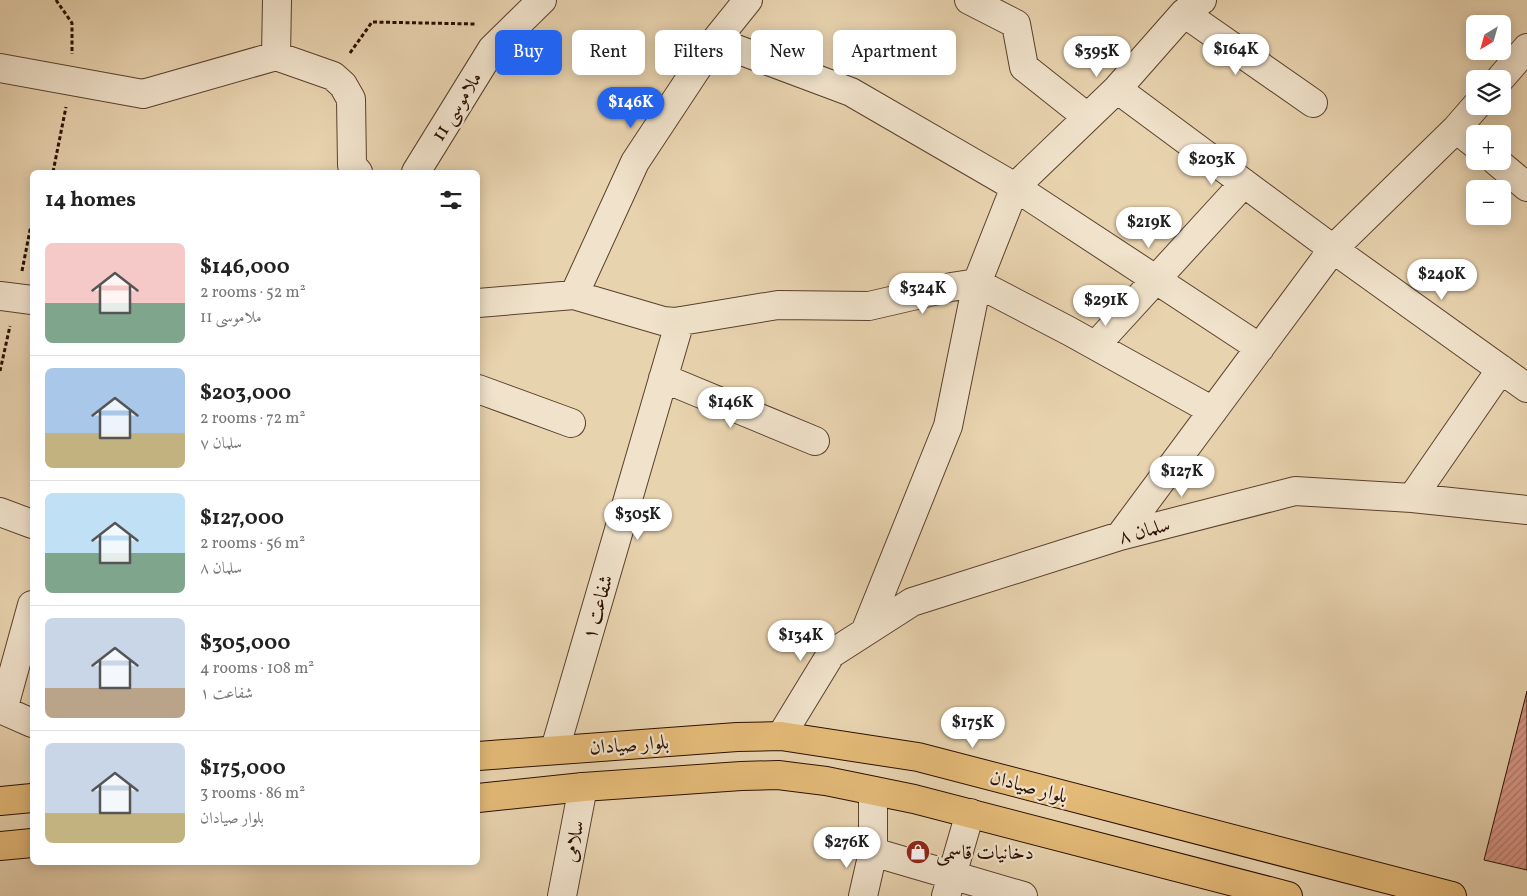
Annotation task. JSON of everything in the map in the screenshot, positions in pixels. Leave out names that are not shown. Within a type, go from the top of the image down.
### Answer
[{"type":"main road","name":"بلوار صیادان","points":[[480,756],[737,737],[781,736],[918,757],[1452,896]]},
{"type":"main road","name":"بلوار صیادان","points":[[480,798],[583,787],[741,776],[778,776],[826,781],[970,813],[1288,896]]},
{"type":"main road","points":[[0,801],[30,798]]},
{"type":"main road","points":[[0,846],[30,843]]},
{"type":"street","points":[[276,56],[277,0]]},
{"type":"street","name":"ملاموسی 11","points":[[417,170],[492,49],[542,0]]},
{"type":"street","points":[[724,30],[748,0]]},
{"type":"street","points":[[969,0],[1016,24],[1024,67],[1087,117]]},
{"type":"street","points":[[865,632],[948,426],[977,283],[1015,187],[1116,89],[1193,7],[1312,103]]},
{"type":"street","points":[[1508,70],[1527,48]]},
{"type":"street","points":[[741,51],[851,92],[1015,187],[1260,348]]},
{"type":"street","points":[[0,68],[144,94],[276,56],[333,76],[343,85],[351,99],[352,165],[356,170]]},
{"type":"street","points":[[574,295],[635,162],[693,75]]},
{"type":"street","points":[[1116,89],[1333,249],[1527,388]]},
{"type":"street","points":[[1120,536],[1333,249],[1466,136]]},
{"type":"street","points":[[1507,170],[1527,187]]},
{"type":"street","points":[[1096,345],[1244,183]]},
{"type":"street","points":[[480,303],[574,295],[663,321],[680,321],[778,305],[869,306],[951,287],[977,283],[1096,345],[1213,411]]},
{"type":"street","points":[[0,296],[30,300]]},
{"type":"street","name":"شفاعت ۱","points":[[555,749],[680,321]]},
{"type":"street","points":[[1412,498],[1501,369]]},
{"type":"street","points":[[663,378],[815,441]]},
{"type":"street","points":[[480,390],[571,424]]},
{"type":"street","name":"سلمان ۸","points":[[781,736],[831,654],[912,602],[1120,536],[1295,491],[1412,498],[1527,510]]},
{"type":"street","points":[[0,512],[30,523]]},
{"type":"street","points":[[30,612],[2,710],[30,722]]},
{"type":"street","name":"سلامی","points":[[562,896],[583,787]]},
{"type":"street","points":[[862,896],[873,852],[873,790]]},
{"type":"street","points":[[950,886],[970,813]]},
{"type":"street","points":[[873,852],[950,886],[1024,896]]},
{"type":"path","points":[[333,76],[372,22],[518,24]]},
{"type":"building","points":[[1527,691],[1527,870],[1484,860]]},
{"type":"place","name":"دخانیات قاسمی","points":[[918,852]]}]
